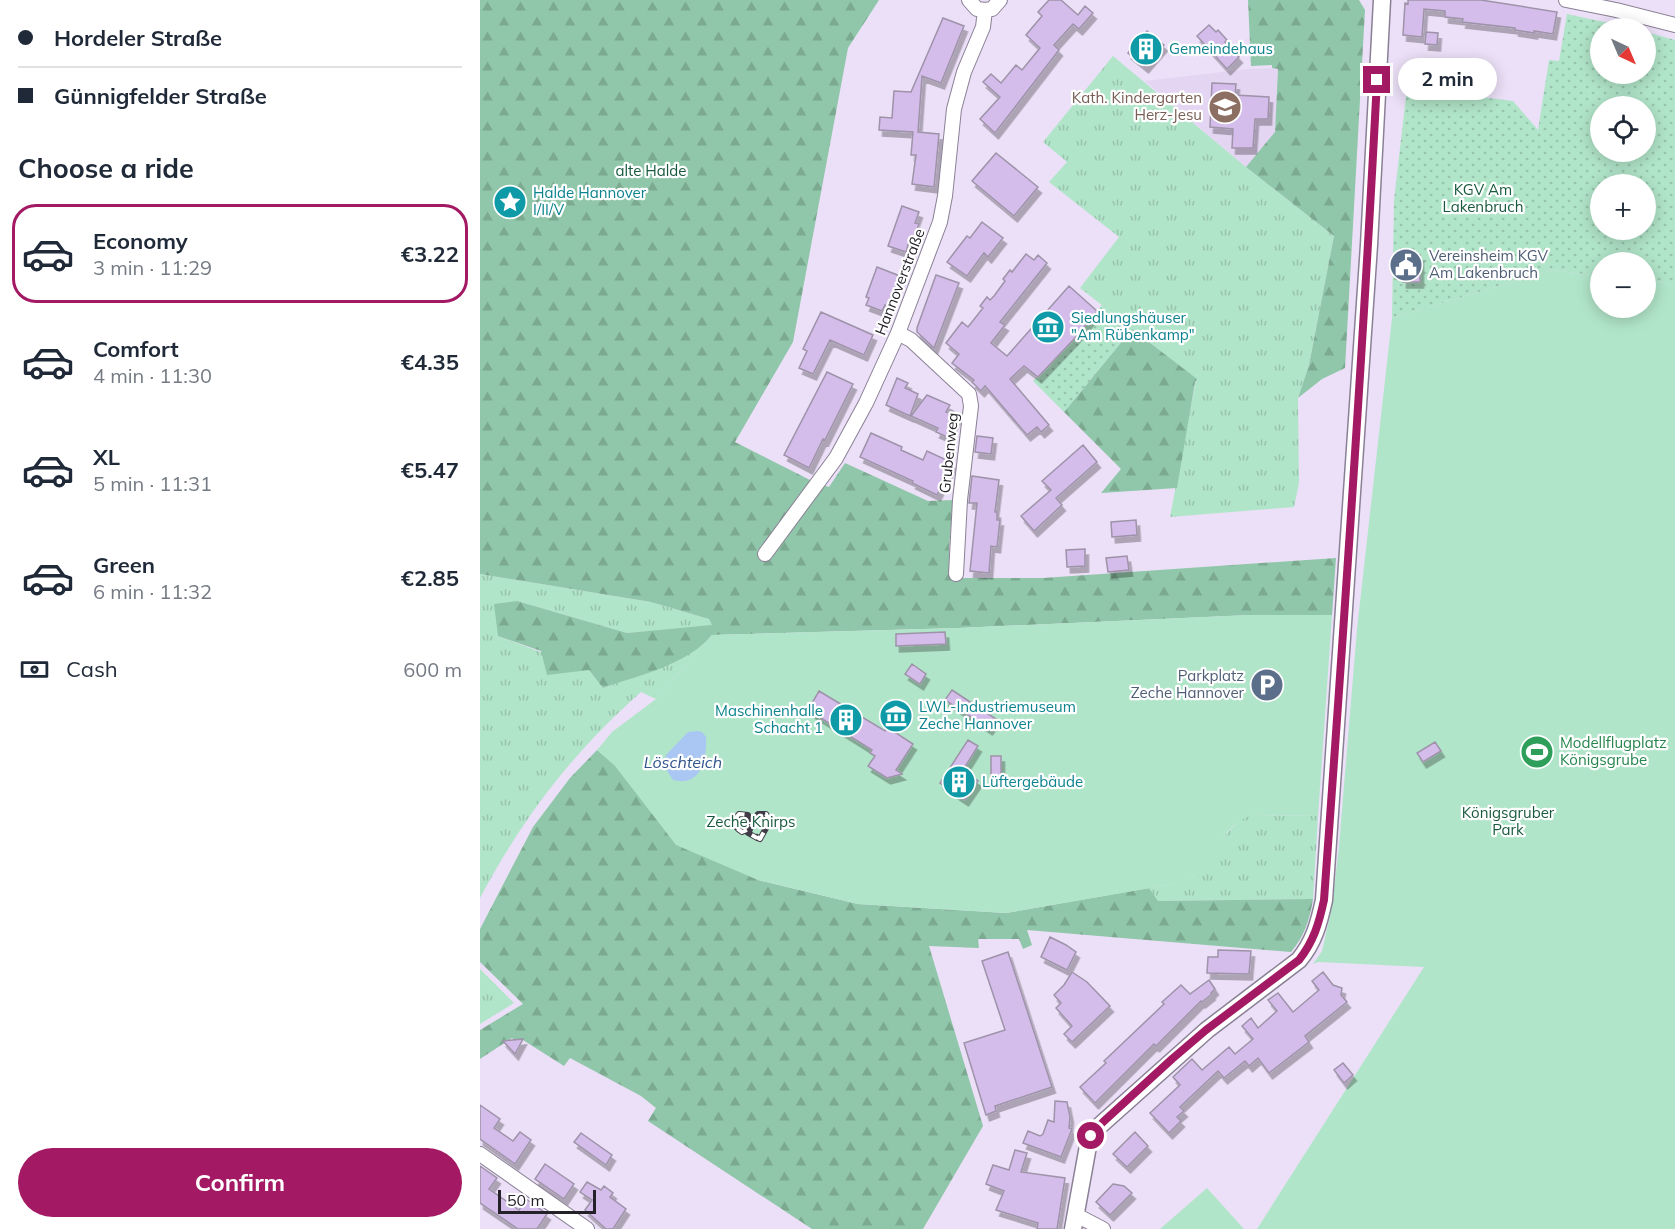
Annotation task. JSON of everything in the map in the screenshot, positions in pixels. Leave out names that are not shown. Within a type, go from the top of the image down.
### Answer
[{"type":"street","points":[[969,0],[977,9],[985,10],[992,9],[1000,0]]},
{"type":"street","points":[[1103,1229],[1074,1222],[1088,1146],[1096,1129],[1206,1030],[1287,970],[1304,954],[1315,935],[1324,900],[1369,245],[1382,0]]},
{"type":"street","points":[[1566,0],[1674,23]]},
{"type":"street","name":"Hannoverstraße","points":[[765,554],[836,458],[866,403],[898,333],[940,222],[954,110],[964,72],[983,27],[985,10]]},
{"type":"street","name":"Grubenweg","points":[[898,333],[911,340],[969,394],[971,406],[960,500],[956,574]]},
{"type":"street","points":[[480,1154],[587,1229]]},
{"type":"shaded area","name":"Kath. Kindergarten Herz-Jesu","points":[[1278,68],[1275,132],[1246,167],[1145,81],[1248,69]]},
{"type":"green space","name":"alte Halde","points":[[480,0],[879,0],[848,48],[793,342],[735,442],[812,481],[829,487],[845,463],[928,501],[953,500],[949,549],[951,578],[1043,578],[1336,558],[1332,615],[1250,615],[959,628],[712,635],[702,645],[676,662],[603,688],[589,670],[547,675],[541,651],[498,636],[494,604],[517,601],[627,633],[712,625],[709,619],[651,602],[480,574]]},
{"type":"green space","points":[[1248,0],[1359,0],[1365,10],[1345,368],[1322,379],[1298,398],[1309,365],[1334,236],[1246,167],[1275,132],[1278,69],[1272,68],[1272,65],[1251,66]]},
{"type":"green space","name":"KGV Am Lakenbruch","points":[[1567,14],[1590,19],[1590,84],[1656,84],[1656,35],[1675,40],[1675,288],[1656,282],[1656,252],[1590,252],[1590,275],[1552,270],[1392,318],[1394,200],[1407,88],[1513,101],[1538,130],[1549,60],[1559,61]]},
{"type":"green space","points":[[1113,56],[1246,167],[1334,236],[1309,365],[1298,398],[1299,483],[1294,507],[1170,517],[1196,379],[1080,288],[1119,237],[1049,182],[1067,162],[1043,142]]},
{"type":"green space","name":"Königsgruber Park","points":[[1552,270],[1590,275],[1590,318],[1656,318],[1656,282],[1675,288],[1675,1229],[1257,1229],[1424,967],[1318,962],[1313,964],[1322,951],[1332,907],[1357,629],[1392,318]]},
{"type":"green space","points":[[1102,305],[1132,329],[1064,412],[1033,381]]},
{"type":"green space","points":[[1132,329],[1197,379],[1177,488],[1101,493],[1121,469],[1064,412]]},
{"type":"green space","points":[[480,574],[651,602],[709,619],[713,626],[627,633],[517,601],[498,636],[589,670],[603,688],[679,660],[707,641],[656,699],[641,692],[593,738],[532,813],[496,868],[480,898]]},
{"type":"green space","name":"Zeche Knirps","points":[[1250,615],[1332,615],[1318,816],[1251,815],[1226,833],[1195,874],[1168,885],[1006,913],[858,904],[758,880],[676,845],[615,766],[597,750],[612,732],[656,699],[712,635],[959,628]]},
{"type":"green space","points":[[597,750],[758,880],[858,904],[1006,913],[1149,888],[1158,901],[1313,899],[1310,914],[1303,934],[1291,952],[1027,930],[1032,945],[1023,949],[1019,939],[978,939],[979,948],[929,946],[983,1126],[923,1229],[812,1229],[648,1121],[656,1108],[641,1096],[570,1058],[564,1066],[523,1040],[512,1038],[480,1059],[480,1030],[523,1004],[480,962],[480,929],[533,827],[570,778]]},
{"type":"green space","points":[[1251,815],[1318,816],[1313,899],[1157,901],[1149,888],[1168,885],[1193,876],[1220,840],[1241,819]]},
{"type":"green space","points":[[480,969],[514,1003],[480,1024]]},
{"type":"green space","points":[[1207,1188],[1244,1229],[1160,1229]]},
{"type":"water","name":"Löschteich","points":[[688,732],[702,732],[706,737],[705,754],[700,770],[690,779],[673,780],[664,766],[666,755]]},
{"type":"building","points":[[1049,0],[1061,0],[1078,15],[1085,6],[1093,13],[1079,29],[1073,24],[1054,45],[1059,50],[995,133],[980,119],[1000,97],[983,82],[991,74],[1001,83],[1016,65],[1022,70],[1040,48],[1026,35],[1042,16],[1038,12]]},
{"type":"building","points":[[1408,0],[1481,0],[1557,12],[1553,34],[1462,22],[1463,19],[1445,17],[1445,11],[1424,9],[1422,37],[1403,35],[1405,3],[1408,4]]},
{"type":"building","points":[[943,18],[964,26],[941,83],[922,76],[918,132],[939,134],[934,187],[912,184],[916,155],[911,155],[913,132],[879,130],[880,117],[892,118],[894,91],[911,92]]},
{"type":"building","points":[[1209,25],[1216,32],[1218,30],[1227,40],[1225,42],[1239,57],[1227,69],[1197,36]]},
{"type":"building","name":"Gemeindehaus","points":[[1147,31],[1164,45],[1145,67],[1128,53],[1138,38],[1141,38]]},
{"type":"building","points":[[1426,32],[1438,33],[1437,45],[1425,44]]},
{"type":"building","points":[[1212,83],[1236,84],[1235,95],[1269,97],[1268,119],[1255,119],[1253,148],[1232,148],[1233,129],[1210,127]]},
{"type":"building","points":[[996,153],[1038,187],[1014,216],[972,181]]},
{"type":"building","points":[[902,206],[919,212],[915,223],[919,224],[913,243],[909,242],[906,252],[888,246]]},
{"type":"building","points":[[982,222],[1003,238],[988,257],[984,253],[967,276],[947,262],[967,236],[970,238]]},
{"type":"building","points":[[1026,254],[1034,260],[1038,255],[1047,263],[1000,322],[1005,325],[991,343],[1007,356],[1069,286],[1097,311],[1038,377],[1024,366],[1010,379],[1049,425],[1041,432],[1037,427],[1027,435],[985,386],[981,391],[972,382],[974,380],[952,363],[959,354],[946,343],[962,322],[968,327],[983,308],[980,306],[987,297],[990,300],[994,296],[1005,281],[1003,279],[1010,270],[1012,272]]},
{"type":"building","name":"Vereinsheim KGV Am Lakenbruch","points":[[1393,255],[1420,255],[1420,282],[1403,282],[1403,273],[1393,273]]},
{"type":"building","points":[[877,267],[900,276],[888,306],[885,305],[882,311],[866,305],[869,298],[866,297]]},
{"type":"building","points":[[936,275],[959,283],[934,348],[917,332],[917,328]]},
{"type":"building","points":[[821,312],[873,335],[864,355],[830,340],[813,374],[799,368],[807,351],[803,349]]},
{"type":"building","points":[[827,372],[853,384],[809,468],[784,455]]},
{"type":"building","points":[[897,378],[908,383],[905,388],[918,394],[910,416],[886,405]]},
{"type":"building","points":[[927,395],[950,405],[946,412],[957,417],[947,437],[936,432],[938,428],[911,416]]},
{"type":"building","points":[[871,433],[902,447],[901,450],[923,460],[927,451],[953,463],[937,495],[912,483],[913,481],[860,457]]},
{"type":"building","points":[[977,436],[993,438],[991,454],[975,452]]},
{"type":"building","points":[[1083,445],[1097,462],[1056,498],[1062,505],[1034,531],[1021,516],[1051,490],[1042,481]]},
{"type":"building","points":[[972,476],[999,480],[995,512],[997,512],[997,520],[1000,520],[997,547],[991,546],[989,573],[970,571],[977,503],[969,503]]},
{"type":"building","points":[[1136,520],[1137,535],[1112,537],[1111,522]]},
{"type":"building","points":[[1085,549],[1085,566],[1067,567],[1066,550]]},
{"type":"building","points":[[1127,556],[1129,570],[1108,572],[1106,558]]},
{"type":"building","points":[[945,632],[946,644],[896,646],[896,634]]},
{"type":"building","points":[[912,664],[926,674],[920,684],[905,674]]},
{"type":"building","points":[[952,690],[996,719],[989,729],[945,700]]},
{"type":"building","points":[[819,691],[885,731],[887,727],[913,744],[896,770],[902,774],[887,778],[868,766],[875,756],[870,753],[872,750],[808,710]]},
{"type":"building","name":"Lüftergebäude","points":[[968,740],[978,746],[963,770],[978,781],[965,800],[940,783]]},
{"type":"building","points":[[1435,742],[1441,751],[1423,762],[1417,753]]},
{"type":"building","points":[[991,756],[1001,756],[1001,777],[991,777]]},
{"type":"building","points":[[1050,937],[1076,952],[1067,970],[1041,957]]},
{"type":"building","points":[[1218,950],[1251,951],[1249,974],[1207,973],[1208,957],[1218,957]]},
{"type":"building","points":[[1008,952],[1052,1087],[995,1106],[996,1111],[986,1115],[964,1043],[1005,1030],[982,961]]},
{"type":"building","points":[[1072,972],[1087,982],[1110,1006],[1072,1042],[1064,1034],[1072,1026],[1056,1008],[1061,1003],[1054,995]]},
{"type":"building","points":[[1323,972],[1333,985],[1342,988],[1341,995],[1347,1002],[1305,1036],[1309,1042],[1269,1073],[1258,1058],[1249,1066],[1245,1061],[1224,1078],[1218,1071],[1180,1107],[1184,1111],[1177,1117],[1181,1121],[1169,1133],[1150,1113],[1180,1085],[1173,1077],[1192,1059],[1202,1070],[1229,1047],[1235,1054],[1253,1039],[1242,1026],[1251,1018],[1258,1028],[1277,1011],[1268,1000],[1278,993],[1293,1012],[1319,990],[1312,981]]},
{"type":"building","points":[[1209,980],[1215,989],[1212,994],[1201,1001],[1156,1046],[1154,1044],[1095,1103],[1080,1087],[1106,1063],[1104,1061],[1181,985],[1190,994]]},
{"type":"building","points":[[523,1039],[515,1054],[503,1041]]},
{"type":"building","points":[[1343,1063],[1353,1075],[1344,1083],[1334,1070]]},
{"type":"building","points":[[1055,1101],[1067,1102],[1070,1117],[1069,1128],[1072,1129],[1061,1157],[1023,1143],[1028,1131],[1040,1136],[1048,1120],[1054,1122]]},
{"type":"building","points":[[480,1105],[500,1119],[494,1128],[513,1141],[520,1132],[531,1140],[515,1164],[480,1139]]},
{"type":"building","points":[[1135,1132],[1148,1146],[1127,1167],[1113,1154]]},
{"type":"building","points":[[581,1133],[612,1155],[606,1165],[574,1142]]},
{"type":"building","points":[[1015,1150],[1027,1153],[1021,1172],[1065,1178],[1057,1229],[1037,1229],[1038,1223],[996,1210],[1004,1191],[986,1184],[993,1165],[1009,1170]]},
{"type":"building","points":[[545,1164],[574,1184],[564,1199],[535,1179]]},
{"type":"building","points":[[480,1166],[497,1178],[489,1189],[519,1210],[526,1199],[547,1214],[537,1229],[518,1229],[480,1203]]},
{"type":"building","points":[[587,1182],[601,1190],[604,1186],[613,1193],[610,1197],[626,1209],[613,1229],[606,1229],[585,1210],[592,1200],[580,1192]]},
{"type":"building","points":[[1113,1184],[1124,1186],[1132,1193],[1110,1215],[1096,1202]]},
{"type":"railway","points":[[747,830],[742,832],[739,830],[735,819],[739,814],[748,815],[750,824]]},
{"type":"railway","points":[[757,837],[760,839],[770,821],[766,814],[758,814],[748,833],[757,838]]},
{"type":"place","name":"Gemeindehaus","points":[[1146,49]]},
{"type":"place","name":"Kath. Kindergarten Herz-Jesu","points":[[1225,107]]},
{"type":"place","name":"Halde Hannover I/II/V","points":[[510,202]]},
{"type":"place","name":"Vereinsheim KGV Am Lakenbruch","points":[[1406,265]]},
{"type":"place","name":"Siedlungshäuser \"Am Rübenkamp\"","points":[[1048,327]]},
{"type":"place","name":"Parkplatz Zeche Hannover","points":[[1267,685]]},
{"type":"place","name":"LWL-Industriemuseum Zeche Hannover","points":[[896,716]]},
{"type":"place","name":"Maschinenhalle Schacht 1","points":[[846,720]]},
{"type":"place","name":"Modellflugplatz Königsgrube","points":[[1537,752]]},
{"type":"place","name":"Lüftergebäude","points":[[959,782]]},
{"type":"route","points":[[1091,1136],[1103,1122],[1206,1030],[1299,960],[1309,948],[1320,920],[1324,900],[1343,643],[1369,245],[1377,80]]}]
